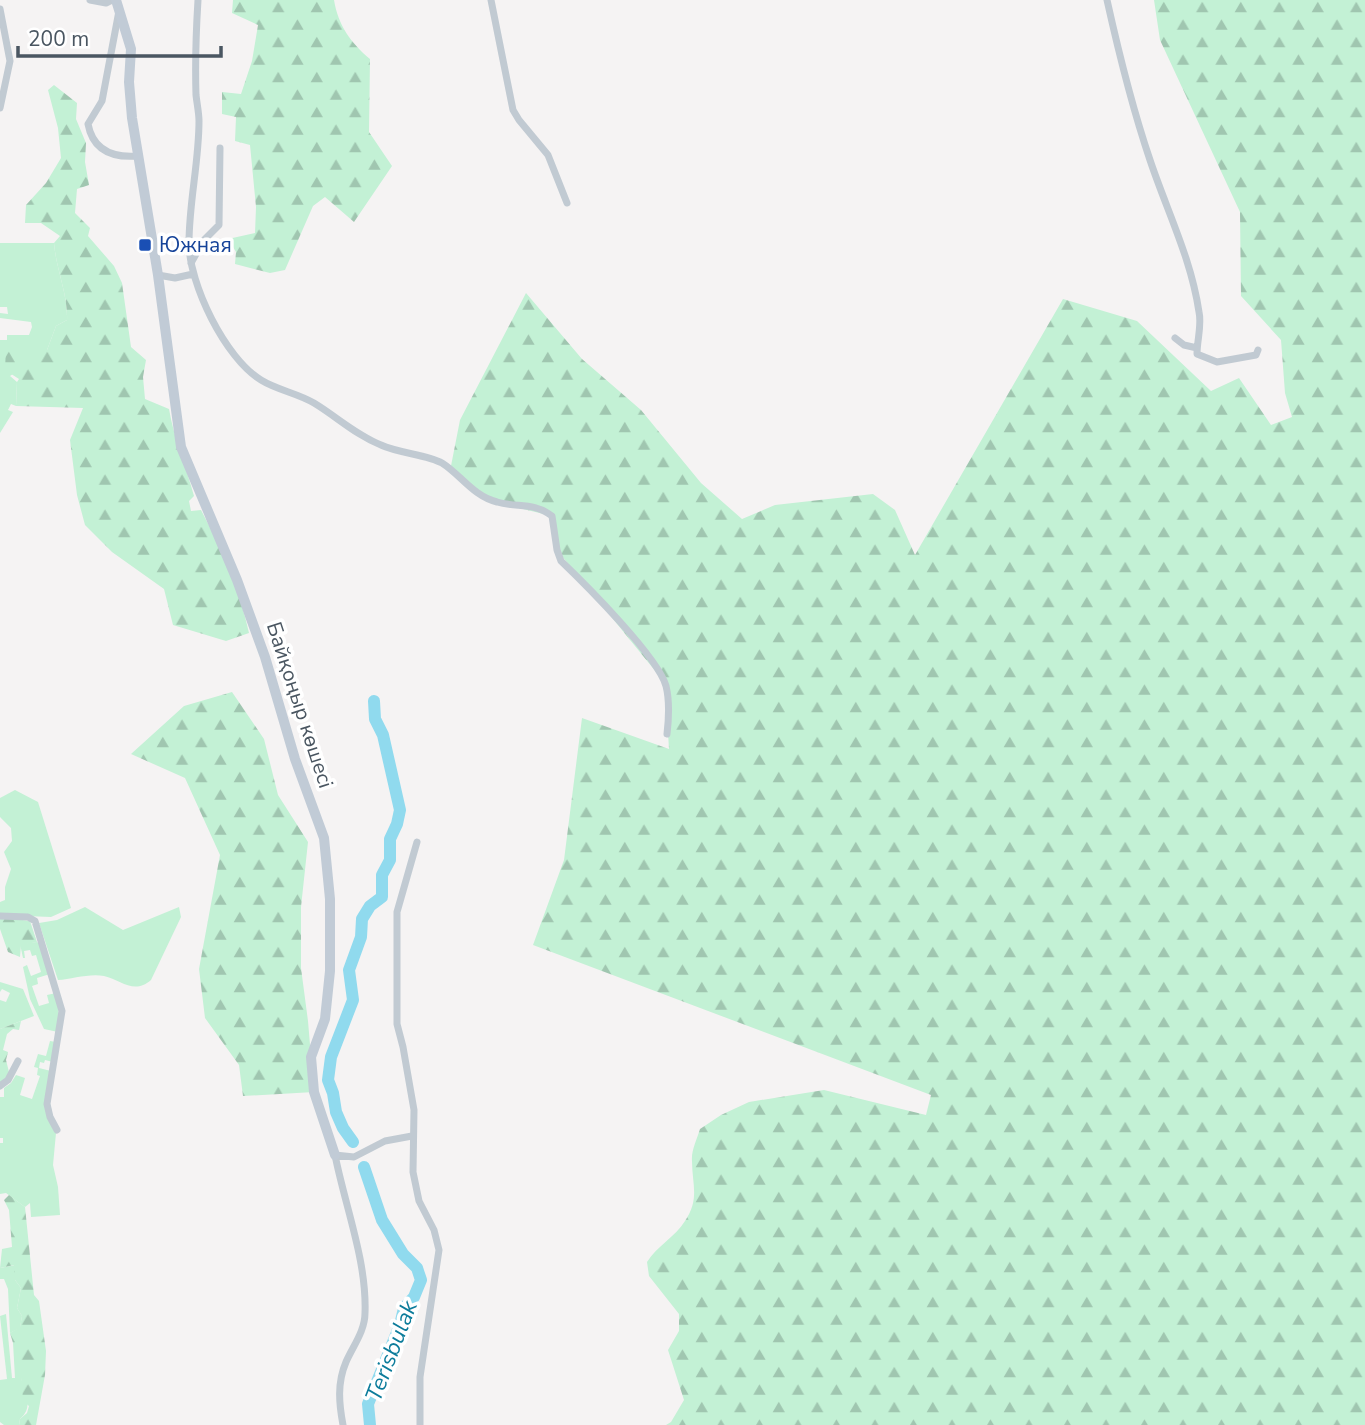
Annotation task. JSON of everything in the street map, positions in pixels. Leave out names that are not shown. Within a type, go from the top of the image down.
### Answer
[{"type":"street","points":[[90,0],[116,3],[103,101],[88,124],[90,134],[103,151],[120,157],[138,156]]},
{"type":"street","points":[[198,0],[196,64],[199,121],[189,243],[193,274],[207,308],[225,340],[240,361],[260,379],[303,396],[351,430],[381,445],[442,463],[468,487],[484,497],[498,502],[543,509],[552,516],[561,561],[642,649],[665,682],[670,709],[667,734]]},
{"type":"street","points":[[491,0],[513,110],[548,155],[567,203]]},
{"type":"street","points":[[1108,0],[1123,51]]},
{"type":"street","points":[[1108,0],[1128,89],[1150,160],[1190,268],[1200,316],[1197,354],[1217,362],[1256,355],[1258,350]]},
{"type":"street","name":"Байқоңыр көшесі","points":[[116,3],[131,49],[129,82],[138,156],[158,275],[181,447],[237,580],[265,657],[295,759],[324,838],[330,900],[330,971],[325,1019],[311,1057],[314,1091],[335,1155],[343,1196],[359,1251],[365,1301],[365,1317],[361,1331],[345,1364],[340,1384],[339,1403],[343,1425]]},
{"type":"street","points":[[0,9],[10,61],[0,108]]},
{"type":"street","points":[[191,263],[204,240],[219,225],[220,148]]},
{"type":"street","points":[[158,275],[175,278],[193,274]]},
{"type":"street","points":[[1175,338],[1184,345],[1197,348]]},
{"type":"street","points":[[417,842],[397,912],[397,1024],[414,1110],[412,1136],[419,1201],[434,1230],[439,1250],[420,1377],[420,1425]]},
{"type":"street","points":[[0,916],[28,917],[35,921],[61,1001],[62,1023],[47,1104],[57,1130]]},
{"type":"street","points":[[0,1086],[8,1080],[18,1061]]},
{"type":"street","points":[[335,1155],[354,1157],[385,1141],[412,1136]]},
{"type":"green space","points":[[233,0],[334,0],[346,33],[370,59],[369,132],[392,166],[354,222],[325,197],[313,206],[285,270],[270,273],[235,264],[236,252],[228,239],[255,233],[256,207],[250,145],[235,141],[236,117],[222,114],[222,92],[241,94],[252,61],[258,25],[232,13]]},
{"type":"green space","points":[[1154,0],[1365,0],[1365,1425],[666,1425],[671,1422],[684,1400],[668,1350],[679,1331],[679,1314],[649,1276],[647,1262],[681,1227],[690,1213],[694,1198],[692,1153],[700,1129],[721,1115],[749,1102],[824,1090],[926,1115],[931,1095],[533,945],[564,860],[582,718],[669,749],[665,683],[557,550],[552,516],[498,503],[450,471],[460,420],[526,293],[582,359],[641,410],[701,483],[742,519],[775,505],[873,494],[895,510],[915,555],[1063,299],[1137,321],[1211,391],[1239,378],[1271,425],[1292,417],[1285,393],[1281,340],[1241,296],[1240,212],[1160,40]]},
{"type":"green space","points":[[54,85],[77,103],[76,119],[86,143],[85,162],[89,185],[77,189],[75,213],[90,228],[88,236],[114,266],[122,283],[131,347],[146,360],[143,377],[145,399],[169,409],[194,496],[189,501],[191,511],[201,510],[241,601],[249,633],[226,641],[173,625],[164,589],[112,552],[85,525],[77,495],[70,440],[83,408],[16,406],[19,379],[5,370],[6,347],[47,350],[56,326],[67,320],[66,301],[54,243],[60,236],[41,223],[25,223],[26,205],[46,183],[61,158],[58,128],[48,90]]},
{"type":"green space","points":[[0,243],[54,243],[66,301],[67,320],[56,326],[47,350],[10,376],[17,382],[16,406],[11,404],[8,410],[13,412],[0,433],[0,340],[7,340],[7,335],[29,335],[32,327],[31,322],[0,318],[0,313],[8,314],[7,307],[0,307]]},
{"type":"green space","points":[[232,692],[264,739],[278,795],[308,842],[301,907],[301,968],[314,1092],[243,1096],[239,1065],[205,1018],[199,969],[220,855],[185,778],[131,754],[184,706]]},
{"type":"green space","points":[[15,790],[38,802],[71,908],[51,917],[0,915],[0,902],[5,900],[5,887],[11,869],[4,852],[12,841],[11,828],[0,817],[0,798]]},
{"type":"green space","points":[[85,907],[123,930],[179,907],[181,917],[151,980],[133,986],[99,975],[58,980],[39,923],[57,920]]},
{"type":"green space","points":[[0,917],[30,921],[37,942],[21,945],[20,957],[8,952],[0,929]]},
{"type":"green space","points":[[37,942],[41,945],[50,974],[37,978],[38,984],[32,986],[39,1006],[49,1003],[47,995],[56,993],[59,1001],[58,1032],[44,1029],[30,999],[23,967],[27,965],[31,976],[41,972],[36,955],[32,956],[30,950],[24,951],[23,958],[20,944]]},
{"type":"green space","points":[[0,982],[23,989],[34,1016],[0,1029],[0,1000],[6,1002],[10,993],[2,989],[0,992]]},
{"type":"green space","points":[[21,1021],[19,1030],[13,1029],[7,1034],[3,1050],[8,1052],[6,1060],[10,1076],[0,1083],[0,1029]]},
{"type":"green space","points":[[50,1041],[56,1042],[53,1062],[40,1062],[39,1068],[51,1071],[47,1088],[56,1133],[53,1165],[60,1215],[31,1217],[30,1203],[25,1207],[6,1193],[0,1194],[0,1143],[3,1143],[3,1138],[0,1138],[0,1097],[4,1097],[4,1088],[16,1075],[25,1078],[20,1095],[32,1099],[40,1076],[37,1075],[38,1068],[34,1067],[38,1054],[46,1056]]},
{"type":"green space","points":[[9,1195],[25,1207],[34,1295],[39,1301],[46,1351],[45,1375],[36,1425],[19,1425],[29,1406],[23,1401],[21,1378],[15,1378],[10,1333],[20,1327],[22,1316],[17,1308],[21,1288],[15,1280],[14,1265],[0,1268],[2,1249],[12,1247],[9,1210],[4,1200]]},
{"type":"green space","points":[[15,1265],[15,1280],[21,1288],[17,1308],[22,1316],[20,1328],[10,1333],[8,1289],[4,1279],[0,1279],[0,1268]]},
{"type":"green space","points":[[6,1314],[12,1378],[21,1378],[28,1405],[19,1425],[4,1425],[0,1422],[0,1380],[7,1379],[0,1316]]},
{"type":"waterway","name":"Terisbulak","points":[[353,1142],[336,1112],[328,1080],[331,1057],[353,1000],[349,970],[361,937],[362,919],[370,906],[382,897],[382,875],[390,860],[390,839],[400,810],[383,735],[375,719],[374,701]]},
{"type":"waterway","name":"Terisbulak","points":[[364,1167],[382,1220],[403,1254],[417,1268],[421,1280],[414,1297],[404,1308],[400,1325],[368,1404],[370,1425]]},
{"type":"place","name":"Южная","points":[[145,245]]}]
